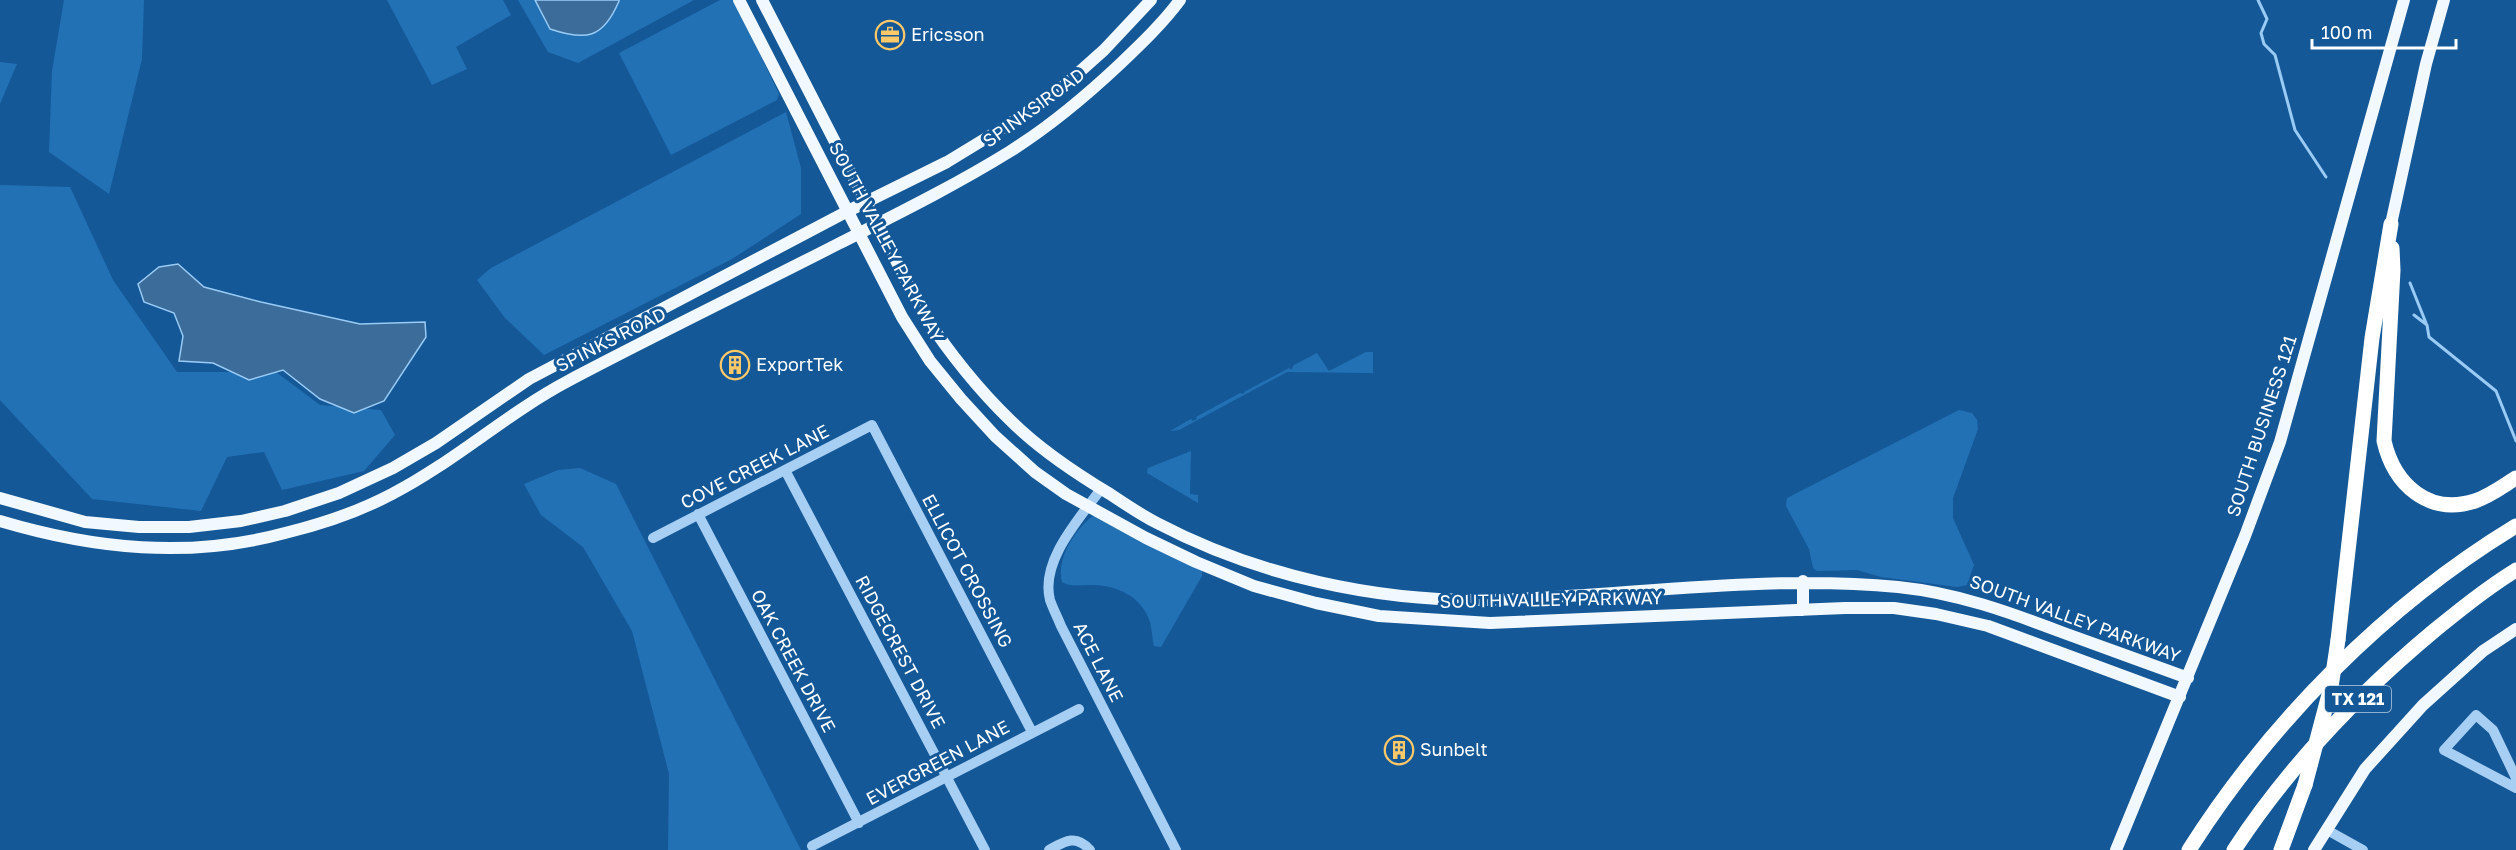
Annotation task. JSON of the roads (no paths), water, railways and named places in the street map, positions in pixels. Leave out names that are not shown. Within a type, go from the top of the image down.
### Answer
[{"type":"highway","points":[[2391,224],[2393,270],[2384,441],[2388,458],[2396,474],[2409,489],[2425,499],[2440,504],[2460,505],[2477,501],[2516,478]]},
{"type":"highway","points":[[2281,850],[2305,784],[2331,687],[2372,338],[2391,224]]},
{"type":"highway","name":"TX 121","points":[[2189,850],[2252,761],[2322,681],[2408,604],[2456,566],[2516,526]]},
{"type":"highway","name":"TX 121","points":[[2234,850],[2299,762],[2370,686],[2449,619],[2513,573]]},
{"type":"main road","name":"SOUTH VALLEY PARKWAY","points":[[739,0],[903,317],[930,361],[994,436],[1035,472],[1066,494],[1196,562],[1254,586],[1379,616],[1490,623],[1803,609],[1894,608],[1988,626],[2180,697]]},
{"type":"main road","name":"SOUTH VALLEY PARKWAY","points":[[762,0],[923,313],[962,367],[1010,421],[1073,471],[1157,523],[1242,561],[1340,586],[1419,599],[1491,600],[1803,581],[1899,587],[1954,595],[2004,610],[2188,678]]},
{"type":"main road","name":"SPINKS ROAD","points":[[0,498],[85,522],[139,527],[189,527],[241,521],[285,511],[339,493],[393,468],[436,443],[529,379],[848,211],[954,158],[1058,91],[1104,50],[1151,0]]},
{"type":"main road","name":"SPINKS ROAD","points":[[0,521],[44,534],[104,545],[157,548],[224,544],[282,534],[347,515],[394,493],[564,383],[878,224],[1010,151],[1055,120],[1135,50],[1180,0]]},
{"type":"main road","name":"SOUTH BUSINESS 121","points":[[2116,850],[2188,678],[2280,442],[2404,0]]},
{"type":"main road","points":[[2391,224],[2426,64],[2444,0]]},
{"type":"main road","points":[[614,333],[624,352]]},
{"type":"main road","points":[[1803,581],[1803,609]]},
{"type":"main road","points":[[1336,607],[1340,586]]},
{"type":"main road","points":[[2314,850],[2365,768],[2423,705],[2483,651],[2516,629]]},
{"type":"street","name":"COVE CREEK LANE","points":[[653,538],[872,425]]},
{"type":"street","name":"ELLICOT CROSSING","points":[[872,425],[1032,732]]},
{"type":"street","name":"RIDGECREST DRIVE","points":[[785,470],[985,850]]},
{"type":"street","name":"ACE LANE","points":[[1101,489],[1066,537],[1051,565],[1050,599],[1061,626],[1176,850]]},
{"type":"street","name":"OAK CREEK DRIVE","points":[[698,514],[859,823]]},
{"type":"street","name":"EVERGREEN LANE","points":[[812,846],[1079,709]]},
{"type":"street","points":[[2516,778],[2493,730],[2476,715],[2444,750],[2516,788]]},
{"type":"street","points":[[2327,830],[2363,850]]},
{"type":"street","points":[[1049,850],[1069,839],[1080,841],[1090,850]]},
{"type":"waterway","points":[[2258,0],[2267,19],[2261,33],[2264,44],[2275,55],[2295,130],[2326,177]]},
{"type":"waterway","points":[[2410,283],[2426,323]]},
{"type":"waterway","points":[[2414,315],[2427,325],[2429,337],[2496,391],[2516,441]]},
{"type":"place","name":"Ericsson","points":[[890,35]]},
{"type":"place","name":"ExportTek","points":[[735,365]]},
{"type":"place","name":"Sunbelt","points":[[1399,750]]}]
